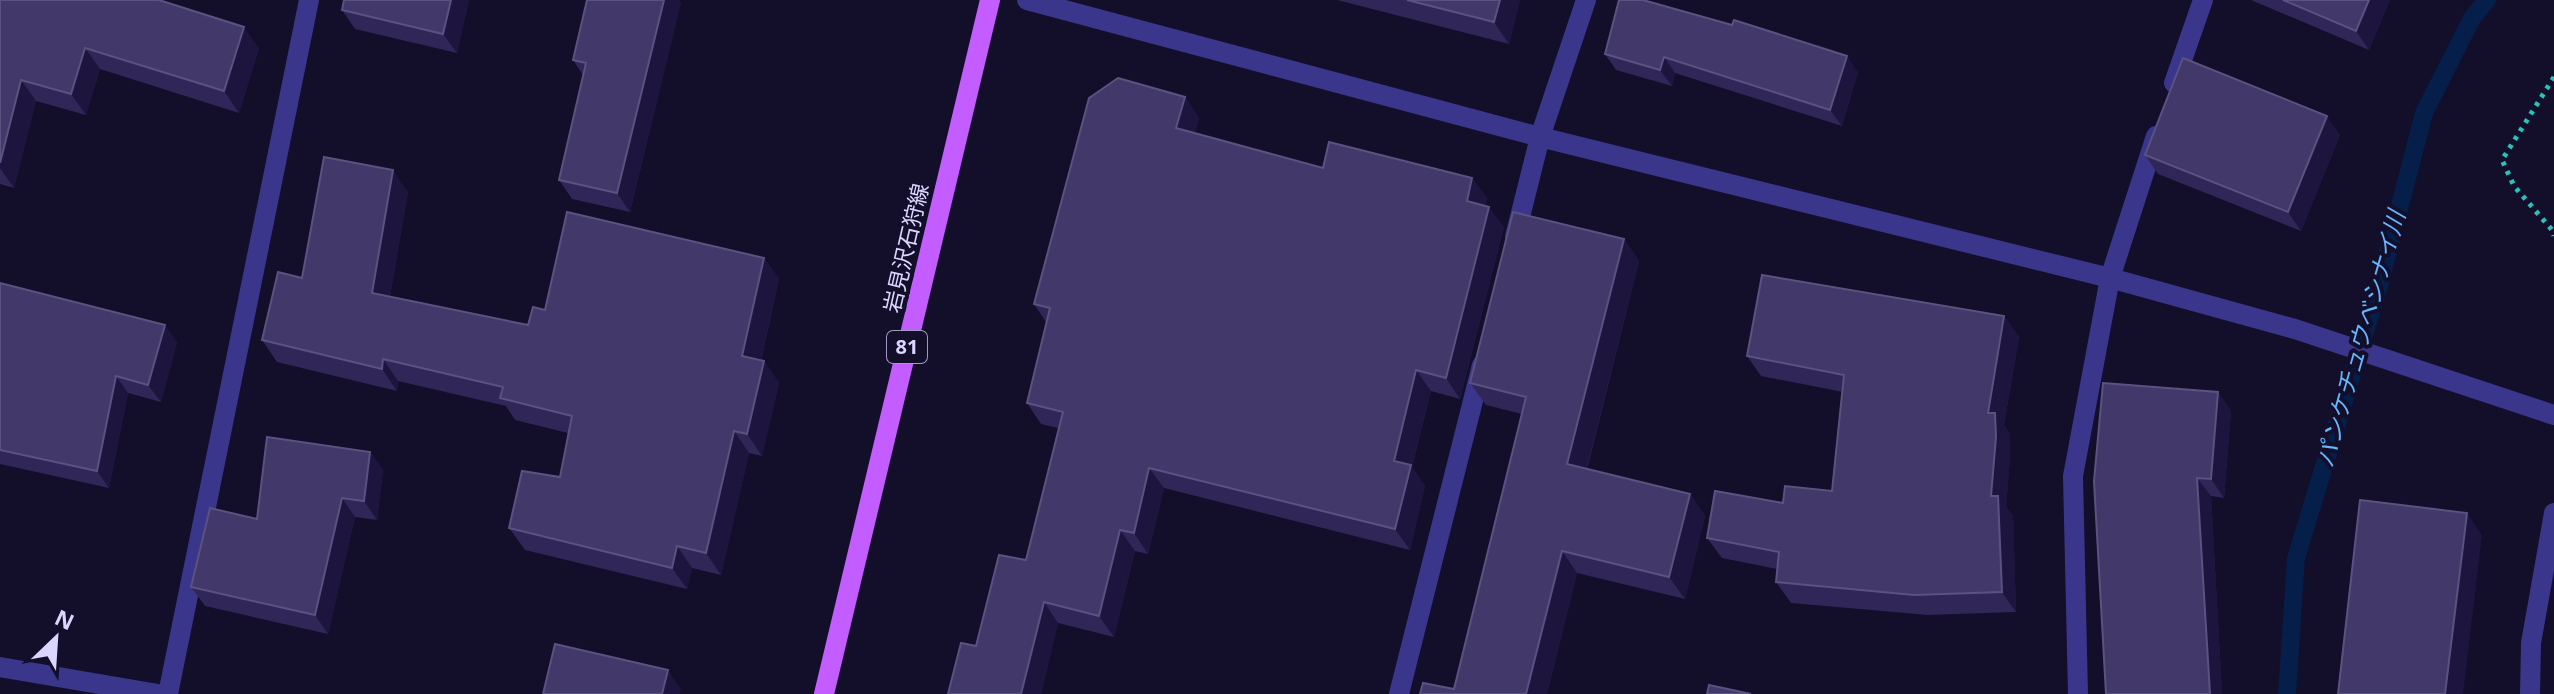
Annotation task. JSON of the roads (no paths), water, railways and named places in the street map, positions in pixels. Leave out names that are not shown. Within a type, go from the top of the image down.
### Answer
[{"type":"main road","name":"岩見沢石狩線","points":[[824,694],[990,0]]},
{"type":"street","points":[[168,694],[309,0]]},
{"type":"street","points":[[1027,0],[1540,137],[2110,278],[2295,329],[2554,415]]},
{"type":"street","points":[[1510,255],[1540,137],[1586,0]]},
{"type":"street","points":[[2078,694],[2073,476],[2110,278],[2203,0]]},
{"type":"street","points":[[1399,694],[1487,346]]},
{"type":"street","points":[[2530,694],[2531,643],[2554,513]]},
{"type":"street","points":[[0,667],[158,694]]},
{"type":"waterway","name":"パンケチュウベシナイ川","points":[[2287,694],[2296,558],[2379,286],[2424,113],[2472,18],[2487,0]]}]
